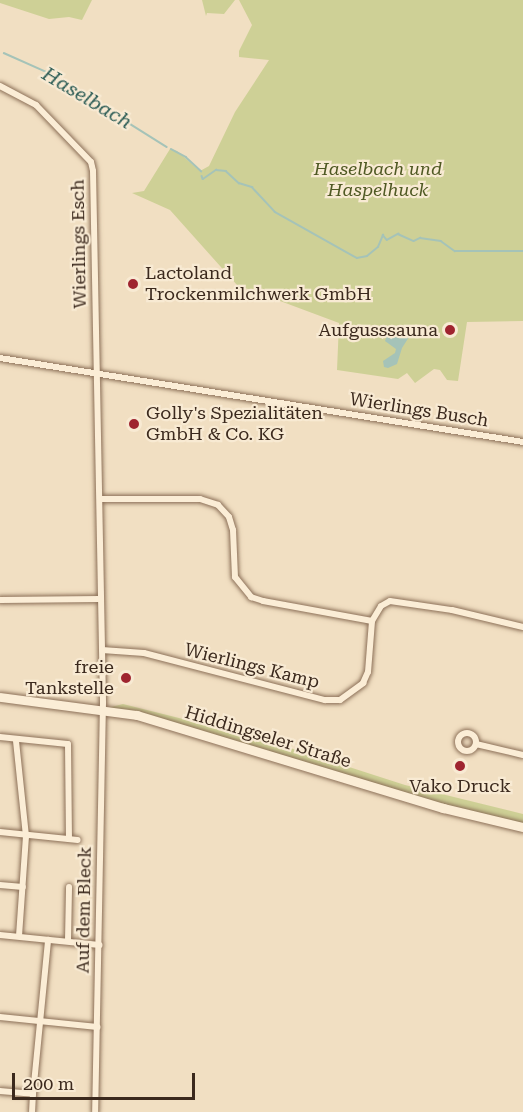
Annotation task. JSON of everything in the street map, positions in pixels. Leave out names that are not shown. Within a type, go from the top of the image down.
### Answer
[{"type":"street","name":"Wierlings Esch","points":[[0,86],[36,105],[91,162],[98,373],[103,709]]},
{"type":"street","points":[[0,358],[98,373]]},
{"type":"street","name":"Wierlings Busch","points":[[98,373],[523,442]]},
{"type":"street","points":[[100,499],[200,499],[218,505],[229,517],[235,577],[251,597],[263,601],[372,621],[381,606],[390,602],[452,610],[523,627]]},
{"type":"street","points":[[0,600],[100,599]]},
{"type":"street","name":"Wierlings Kamp","points":[[102,650],[144,654],[325,700],[340,700],[363,683],[368,672],[372,621]]},
{"type":"street","name":"Hiddingseler Straße","points":[[0,697],[103,709],[148,718],[443,808],[523,826]]},
{"type":"street","name":"Auf dem Bleck","points":[[95,1112],[103,709]]},
{"type":"street","points":[[0,737],[16,741],[68,744],[69,839]]},
{"type":"street","points":[[16,741],[26,836],[19,936]]},
{"type":"street","points":[[476,744],[523,755]]},
{"type":"street","points":[[0,832],[78,840]]},
{"type":"street","points":[[0,885],[24,887]]},
{"type":"street","points":[[68,941],[69,886]]},
{"type":"street","points":[[0,936],[99,945]]},
{"type":"street","points":[[32,1112],[48,940]]},
{"type":"street","points":[[0,1017],[97,1027]]},
{"type":"street","points":[[0,1091],[33,1094]]},
{"type":"green space","points":[[0,0],[92,0],[82,20],[69,17],[49,19],[0,3]]},
{"type":"green space","points":[[202,0],[235,0],[224,14],[207,13],[206,16]]},
{"type":"green space","name":"Haselbach und Haspelhuck","points":[[239,0],[523,0],[523,321],[467,322],[458,381],[447,380],[440,370],[434,369],[415,383],[407,373],[398,379],[337,370],[339,323],[237,285],[170,210],[132,193],[144,191],[170,149],[177,151],[200,171],[209,166],[235,112],[269,60],[239,57],[239,51],[252,25]]},
{"type":"green space","points":[[123,704],[259,738],[405,785],[523,814],[523,825],[443,808],[103,709]]},
{"type":"water","points":[[390,328],[409,333],[409,337],[402,348],[397,364],[388,368],[384,367],[383,361],[395,353],[396,349],[385,341]]},
{"type":"waterway","name":"Haselbach","points":[[4,53],[49,73],[167,147]]},
{"type":"waterway","name":"Haselbach","points":[[171,149],[186,157],[201,171]]},
{"type":"waterway","name":"Haselbach","points":[[202,176],[203,179],[216,170],[226,171],[239,183],[252,187],[275,212],[357,258],[367,256],[378,247],[383,235],[387,240],[398,234],[414,241],[420,238],[441,241],[455,251],[523,251]]},
{"type":"place","name":"Lactoland Trockenmilchwerk GmbH","points":[[133,284]]},
{"type":"place","name":"Aufgusssauna","points":[[450,330]]},
{"type":"place","name":"Golly's Spezialitäten GmbH & Co. KG","points":[[134,424]]},
{"type":"place","name":"freie Tankstelle","points":[[126,678]]},
{"type":"place","name":"Vako Druck","points":[[460,766]]}]
